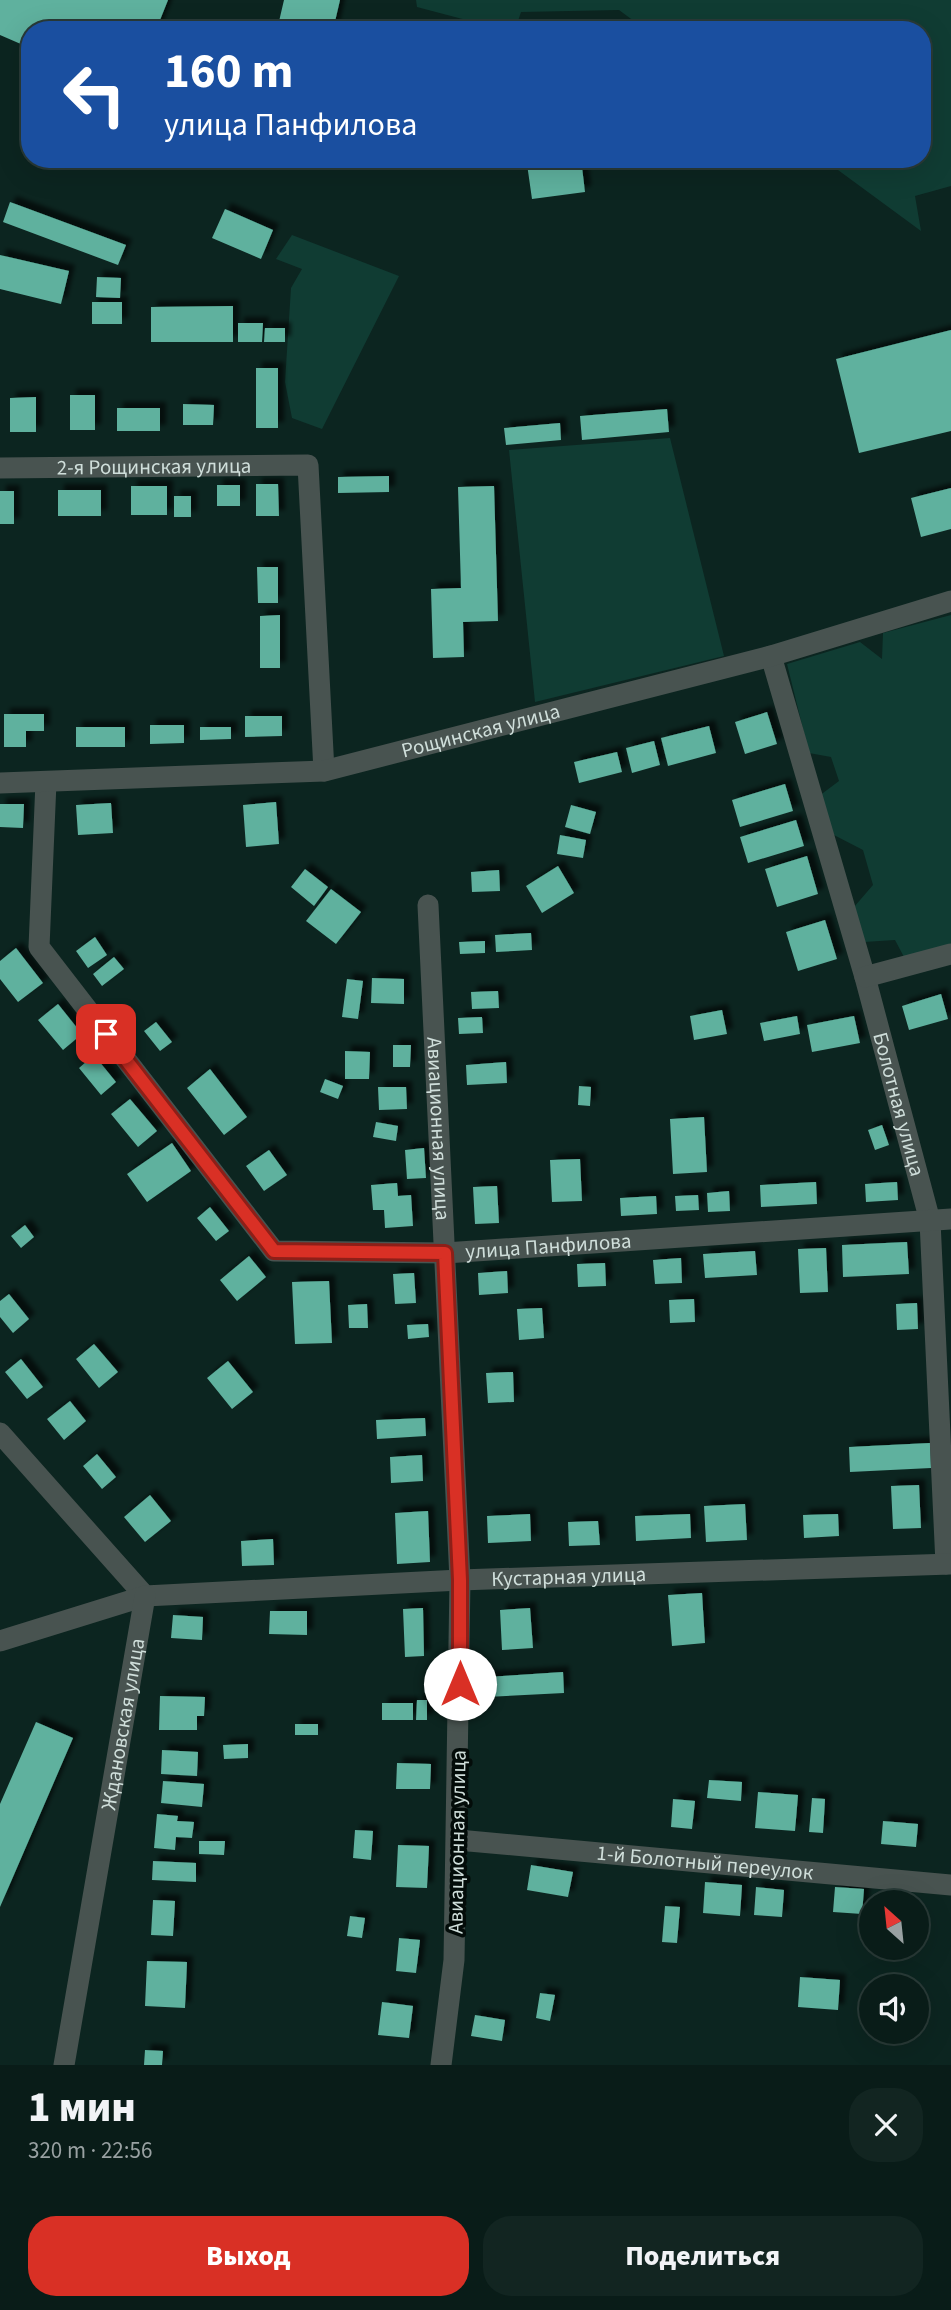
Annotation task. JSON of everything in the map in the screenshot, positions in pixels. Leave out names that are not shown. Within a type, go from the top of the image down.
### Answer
[{"type":"street","name":"2-я Рощинская улица","points":[[0,468],[308,465],[324,771]]},
{"type":"street","name":"Рощинская улица","points":[[0,783],[324,771],[771,656],[951,601]]},
{"type":"street","name":"Болотная улица","points":[[771,656],[940,1220],[948,1564]]},
{"type":"street","name":"улица Панфилова","points":[[46,782],[39,947],[274,1251],[445,1253],[940,1220]]},
{"type":"street","name":"Авиационная улица","points":[[428,905],[460,1580],[458,1840],[454,1960],[441,2065]]},
{"type":"street","points":[[865,977],[951,954]]},
{"type":"street","points":[[0,1433],[145,1596]]},
{"type":"street","name":"Кустарная улица","points":[[0,1641],[145,1596],[460,1580],[948,1564]]},
{"type":"street","name":"Ждановская улица","points":[[64,2065],[145,1596]]},
{"type":"street","name":"1-й Болотный переулок","points":[[458,1840],[951,1885]]},
{"type":"green space","points":[[416,0],[951,0],[951,186],[915,196],[921,231],[835,168],[931,168],[931,21],[634,21],[619,10],[521,12],[518,21],[470,21],[417,7]]},
{"type":"green space","points":[[292,235],[399,276],[322,429],[292,418],[285,382],[291,288],[302,269],[276,259]]},
{"type":"green space","points":[[670,438],[724,656],[535,702],[509,450]]},
{"type":"green space","points":[[951,615],[951,945],[904,957],[895,940],[864,942],[854,907],[873,885],[863,850],[832,834],[819,796],[839,781],[831,757],[809,753],[787,664],[860,642],[882,659],[883,633]]},
{"type":"building","points":[[0,0],[168,0],[160,21],[21,21],[21,44],[0,35]]},
{"type":"building","points":[[284,0],[340,0],[335,21],[279,21]]},
{"type":"building","points":[[528,168],[582,168],[585,192],[532,199]]},
{"type":"building","points":[[10,202],[126,245],[118,265],[3,222]]},
{"type":"building","points":[[225,209],[273,230],[261,259],[212,238]]},
{"type":"building","points":[[0,255],[69,271],[61,304],[0,289]]},
{"type":"building","points":[[97,277],[121,278],[120,298],[96,297]]},
{"type":"building","points":[[92,302],[122,302],[122,324],[92,324]]},
{"type":"building","points":[[233,306],[233,342],[151,342],[151,307]]},
{"type":"building","points":[[238,323],[263,323],[262,342],[238,342]]},
{"type":"building","points":[[265,328],[285,328],[285,342],[264,342]]},
{"type":"building","points":[[951,330],[951,431],[859,453],[836,359]]},
{"type":"building","points":[[256,368],[278,368],[278,428],[256,428]]},
{"type":"building","points":[[70,395],[95,395],[95,430],[70,430]]},
{"type":"building","points":[[36,397],[36,432],[10,432],[10,398]]},
{"type":"building","points":[[183,404],[214,405],[213,425],[183,425]]},
{"type":"building","points":[[117,408],[160,408],[160,431],[117,431]]},
{"type":"building","points":[[667,409],[669,432],[582,440],[580,416]]},
{"type":"building","points":[[560,423],[561,440],[506,445],[504,428]]},
{"type":"building","points":[[389,476],[389,492],[338,493],[338,477]]},
{"type":"building","points":[[256,484],[278,484],[279,516],[256,516]]},
{"type":"building","points":[[217,485],[240,485],[240,506],[217,506]]},
{"type":"building","points":[[131,486],[167,486],[167,515],[131,515]]},
{"type":"building","points":[[494,486],[498,621],[463,622],[464,657],[433,658],[431,589],[461,588],[458,487]]},
{"type":"building","points":[[951,488],[951,529],[921,537],[911,498]]},
{"type":"building","points":[[58,490],[101,490],[101,516],[58,516]]},
{"type":"building","points":[[0,491],[14,491],[14,524],[0,524]]},
{"type":"building","points":[[174,496],[191,496],[191,517],[174,517]]},
{"type":"building","points":[[257,567],[278,567],[278,603],[258,603]]},
{"type":"building","points":[[280,615],[280,668],[260,668],[260,616]]},
{"type":"building","points":[[767,712],[777,744],[745,754],[735,722]]},
{"type":"building","points":[[4,714],[44,714],[44,731],[26,731],[26,747],[4,747]]},
{"type":"building","points":[[245,716],[282,716],[282,736],[245,737]]},
{"type":"building","points":[[150,725],[184,725],[184,743],[150,744]]},
{"type":"building","points":[[709,726],[716,753],[668,766],[661,738]]},
{"type":"building","points":[[76,727],[125,727],[125,747],[76,747]]},
{"type":"building","points":[[200,727],[231,727],[231,739],[200,740]]},
{"type":"building","points":[[654,741],[660,765],[632,773],[626,748]]},
{"type":"building","points":[[617,752],[622,772],[579,783],[574,762]]},
{"type":"building","points":[[785,784],[793,811],[740,827],[732,800]]},
{"type":"building","points":[[276,802],[279,844],[246,847],[243,805]]},
{"type":"building","points":[[111,803],[113,833],[78,835],[76,805]]},
{"type":"building","points":[[0,804],[24,804],[23,828],[0,827]]},
{"type":"building","points":[[571,805],[596,812],[590,834],[565,827]]},
{"type":"building","points":[[796,820],[804,846],[748,863],[740,837]]},
{"type":"building","points":[[560,835],[586,840],[583,858],[557,854]]},
{"type":"building","points":[[807,856],[818,894],[777,907],[765,869]]},
{"type":"building","points":[[558,866],[574,893],[542,913],[526,886]]},
{"type":"building","points":[[305,869],[328,887],[314,906],[291,887]]},
{"type":"building","points":[[499,870],[500,891],[472,892],[471,872]]},
{"type":"building","points":[[331,889],[361,912],[336,944],[306,921]]},
{"type":"building","points":[[825,920],[837,959],[798,971],[786,932]]},
{"type":"building","points":[[531,933],[532,950],[496,952],[495,935]]},
{"type":"building","points":[[95,937],[107,955],[88,968],[76,951]]},
{"type":"building","points":[[485,941],[485,953],[460,954],[459,942]]},
{"type":"building","points":[[16,948],[43,983],[18,1002],[0,979],[0,961]]},
{"type":"building","points":[[114,957],[124,969],[102,986],[93,974]]},
{"type":"building","points":[[372,978],[404,979],[404,1004],[371,1003]]},
{"type":"building","points":[[347,979],[363,981],[358,1019],[342,1017]]},
{"type":"building","points":[[498,991],[499,1008],[472,1009],[471,992]]},
{"type":"building","points":[[941,994],[948,1019],[909,1030],[902,1006]]},
{"type":"building","points":[[58,1004],[82,1034],[63,1050],[38,1020]]},
{"type":"building","points":[[722,1010],[727,1034],[694,1040],[690,1016]]},
{"type":"building","points":[[797,1016],[800,1034],[764,1041],[760,1023]]},
{"type":"building","points":[[854,1016],[860,1043],[812,1052],[807,1025]]},
{"type":"building","points":[[482,1017],[483,1033],[459,1034],[458,1018]]},
{"type":"building","points":[[156,1022],[172,1042],[160,1051],[144,1031]]},
{"type":"building","points":[[393,1045],[411,1045],[410,1067],[393,1067]]},
{"type":"building","points":[[345,1051],[370,1052],[369,1079],[345,1079]]},
{"type":"building","points":[[94,1055],[116,1082],[101,1095],[79,1068]]},
{"type":"building","points":[[506,1062],[507,1083],[467,1085],[466,1065]]},
{"type":"building","points":[[210,1069],[247,1117],[224,1135],[187,1088]]},
{"type":"building","points":[[325,1079],[343,1086],[338,1099],[320,1092]]},
{"type":"building","points":[[579,1086],[591,1087],[590,1106],[578,1105]]},
{"type":"building","points":[[378,1087],[406,1087],[407,1109],[379,1110]]},
{"type":"building","points":[[130,1099],[157,1131],[138,1147],[111,1114]]},
{"type":"building","points":[[704,1117],[707,1172],[673,1174],[670,1119]]},
{"type":"building","points":[[376,1122],[398,1126],[396,1141],[373,1137]]},
{"type":"building","points":[[882,1125],[889,1145],[875,1150],[868,1130]]},
{"type":"building","points":[[172,1143],[191,1171],[147,1202],[127,1174]]},
{"type":"building","points":[[424,1148],[426,1178],[407,1179],[405,1150]]},
{"type":"building","points":[[269,1150],[287,1175],[264,1191],[246,1166]]},
{"type":"building","points":[[580,1159],[582,1201],[552,1202],[550,1160]]},
{"type":"building","points":[[816,1182],[817,1204],[761,1207],[760,1185]]},
{"type":"building","points":[[897,1182],[898,1200],[866,1202],[865,1184]]},
{"type":"building","points":[[397,1183],[398,1196],[411,1195],[413,1226],[385,1228],[384,1210],[373,1210],[371,1185]]},
{"type":"building","points":[[497,1186],[499,1223],[475,1224],[473,1187]]},
{"type":"building","points":[[729,1191],[730,1211],[708,1212],[707,1193]]},
{"type":"building","points":[[698,1195],[699,1210],[676,1211],[675,1196]]},
{"type":"building","points":[[656,1196],[657,1214],[621,1216],[620,1198]]},
{"type":"building","points":[[210,1207],[229,1231],[216,1241],[197,1218]]},
{"type":"building","points":[[25,1225],[34,1237],[21,1248],[11,1236]]},
{"type":"building","points":[[907,1242],[909,1274],[843,1277],[842,1245]]},
{"type":"building","points":[[826,1248],[828,1292],[800,1293],[798,1249]]},
{"type":"building","points":[[755,1251],[757,1275],[705,1278],[703,1254]]},
{"type":"building","points":[[249,1256],[266,1277],[237,1301],[220,1280]]},
{"type":"building","points":[[681,1258],[682,1283],[655,1284],[653,1260]]},
{"type":"building","points":[[605,1263],[606,1286],[578,1287],[577,1264]]},
{"type":"building","points":[[507,1271],[508,1293],[479,1295],[478,1273]]},
{"type":"building","points":[[414,1273],[416,1303],[395,1304],[393,1274]]},
{"type":"building","points":[[329,1281],[332,1343],[295,1344],[292,1282]]},
{"type":"building","points":[[9,1294],[29,1319],[13,1333],[0,1317],[0,1301]]},
{"type":"building","points":[[694,1299],[695,1322],[670,1323],[669,1300]]},
{"type":"building","points":[[917,1303],[918,1329],[897,1330],[896,1304]]},
{"type":"building","points":[[367,1304],[368,1328],[349,1328],[348,1305]]},
{"type":"building","points":[[542,1308],[544,1338],[519,1340],[517,1309]]},
{"type":"building","points":[[428,1324],[429,1337],[408,1339],[407,1325]]},
{"type":"building","points":[[94,1344],[118,1372],[99,1388],[76,1359]]},
{"type":"building","points":[[21,1359],[43,1387],[27,1399],[5,1372]]},
{"type":"building","points":[[228,1361],[253,1392],[232,1409],[207,1378]]},
{"type":"building","points":[[513,1372],[514,1402],[488,1403],[486,1373]]},
{"type":"building","points":[[70,1401],[86,1421],[64,1440],[47,1419]]},
{"type":"building","points":[[425,1418],[426,1436],[377,1439],[376,1420]]},
{"type":"building","points":[[930,1443],[931,1468],[850,1472],[849,1447]]},
{"type":"building","points":[[97,1454],[116,1477],[102,1489],[83,1466]]},
{"type":"building","points":[[422,1455],[423,1481],[391,1483],[390,1457]]},
{"type":"building","points":[[919,1485],[921,1528],[893,1529],[891,1486]]},
{"type":"building","points":[[150,1495],[171,1521],[145,1542],[124,1517]]},
{"type":"building","points":[[745,1504],[747,1540],[706,1542],[704,1506]]},
{"type":"building","points":[[428,1511],[430,1562],[397,1564],[395,1513]]},
{"type":"building","points":[[530,1514],[531,1541],[488,1543],[487,1516]]},
{"type":"building","points":[[690,1514],[691,1538],[636,1541],[635,1516]]},
{"type":"building","points":[[838,1514],[839,1536],[804,1538],[803,1515]]},
{"type":"building","points":[[598,1521],[600,1545],[569,1546],[568,1522]]},
{"type":"building","points":[[273,1539],[274,1565],[242,1566],[241,1541]]},
{"type":"building","points":[[702,1593],[705,1643],[672,1646],[668,1595]]},
{"type":"building","points":[[423,1608],[424,1656],[405,1657],[403,1609]]},
{"type":"building","points":[[530,1608],[533,1648],[502,1650],[500,1610]]},
{"type":"building","points":[[270,1611],[307,1611],[307,1635],[269,1634]]},
{"type":"building","points":[[173,1615],[203,1617],[202,1640],[171,1638]]},
{"type":"building","points":[[563,1672],[564,1693],[487,1697],[486,1677]]},
{"type":"building","points":[[160,1696],[205,1697],[204,1716],[197,1716],[197,1730],[159,1730]]},
{"type":"building","points":[[417,1700],[427,1700],[427,1720],[416,1720]]},
{"type":"building","points":[[382,1703],[413,1703],[413,1720],[382,1720]]},
{"type":"building","points":[[36,1722],[73,1738],[0,1907],[0,1804]]},
{"type":"building","points":[[295,1724],[318,1724],[318,1735],[295,1735]]},
{"type":"building","points":[[248,1744],[248,1758],[224,1759],[223,1745]]},
{"type":"building","points":[[162,1750],[198,1752],[197,1776],[161,1774]]},
{"type":"building","points":[[397,1763],[431,1764],[430,1789],[396,1789]]},
{"type":"building","points":[[709,1780],[742,1782],[741,1801],[707,1798]]},
{"type":"building","points":[[163,1781],[204,1784],[202,1807],[161,1803]]},
{"type":"building","points":[[758,1792],[798,1795],[795,1831],[755,1828]]},
{"type":"building","points":[[812,1798],[825,1799],[823,1833],[809,1832]]},
{"type":"building","points":[[673,1799],[695,1801],[692,1829],[671,1827]]},
{"type":"building","points":[[157,1814],[178,1816],[177,1821],[194,1822],[192,1838],[176,1837],[175,1850],[154,1848]]},
{"type":"building","points":[[883,1821],[918,1824],[916,1847],[881,1844]]},
{"type":"building","points":[[355,1830],[373,1831],[371,1860],[353,1858]]},
{"type":"building","points":[[199,1841],[225,1841],[224,1855],[199,1854]]},
{"type":"building","points":[[398,1845],[429,1846],[427,1888],[396,1887]]},
{"type":"building","points":[[153,1861],[196,1863],[196,1882],[152,1880]]},
{"type":"building","points":[[531,1865],[573,1872],[568,1897],[527,1890]]},
{"type":"building","points":[[705,1882],[742,1885],[740,1916],[703,1913]]},
{"type":"building","points":[[756,1887],[784,1890],[782,1917],[754,1915]]},
{"type":"building","points":[[835,1887],[864,1889],[859,1890],[859,1914],[833,1912]]},
{"type":"building","points":[[153,1900],[175,1901],[173,1936],[151,1935]]},
{"type":"building","points":[[665,1906],[680,1907],[677,1943],[662,1942]]},
{"type":"building","points":[[350,1916],[365,1918],[362,1938],[347,1936]]},
{"type":"building","points":[[399,1938],[420,1940],[416,1973],[396,1971]]},
{"type":"building","points":[[147,1961],[187,1962],[185,2008],[145,2006]]},
{"type":"building","points":[[800,1977],[840,1980],[838,2010],[798,2007]]},
{"type":"building","points":[[540,1993],[555,1995],[550,2021],[536,2018]]},
{"type":"building","points":[[382,2002],[413,2006],[409,2038],[378,2035]]},
{"type":"building","points":[[475,2015],[505,2020],[502,2041],[471,2036]]},
{"type":"building","points":[[145,2050],[163,2051],[162,2065],[144,2065]]},
{"type":"route","points":[[106,1034],[274,1251],[445,1253],[460,1580],[460,1684]]}]
